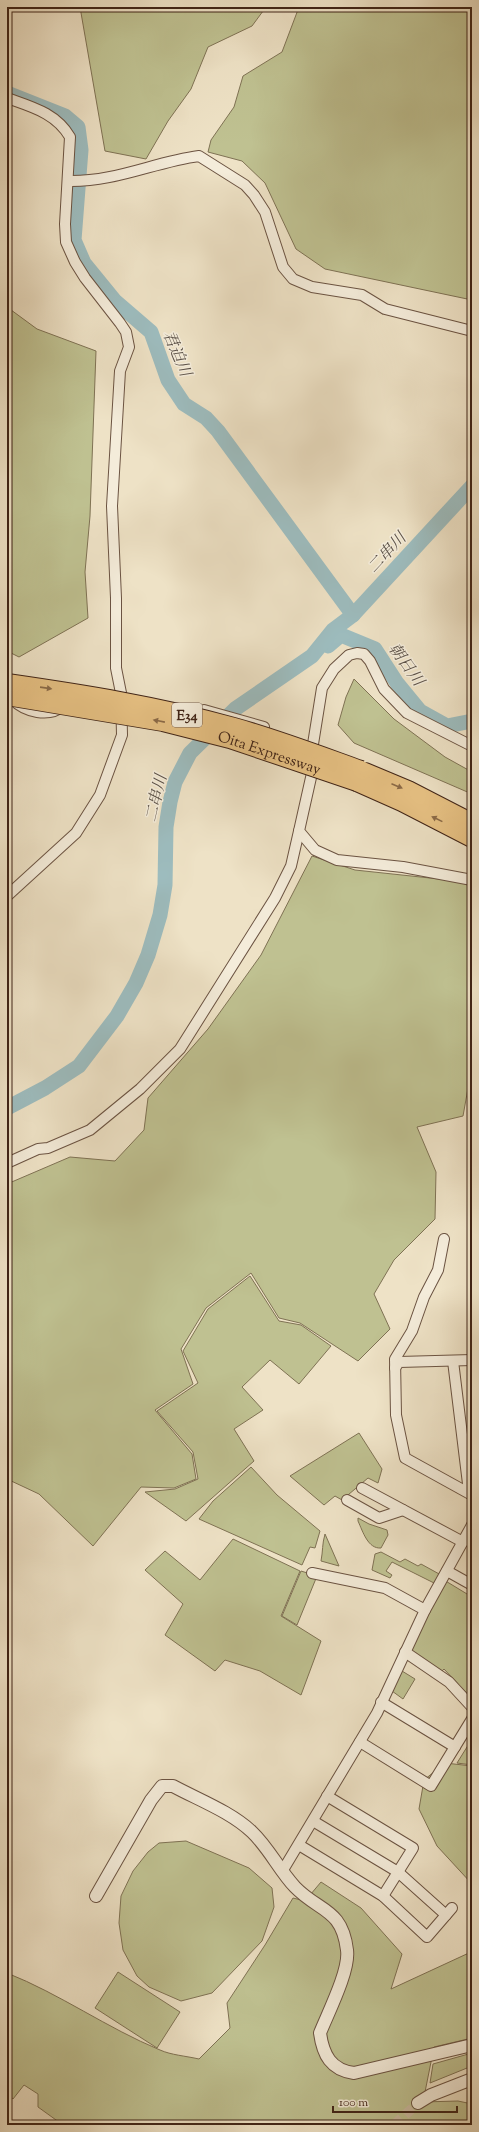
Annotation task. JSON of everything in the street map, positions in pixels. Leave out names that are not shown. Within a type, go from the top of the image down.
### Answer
[{"type":"highway","name":"Oita Expressway","points":[[7,683],[104,697],[166,710],[241,729],[359,776],[402,802],[472,838]]},
{"type":"highway","name":"Oita Expressway","points":[[7,695],[163,722],[230,740],[408,790],[472,823]]},
{"type":"street","points":[[7,98],[48,113],[65,128],[70,137],[65,224],[66,242],[75,262],[85,278],[126,332],[129,347],[120,371],[112,506],[116,598],[116,668],[121,694],[122,735],[100,795],[76,833],[7,896]]},
{"type":"street","points":[[68,181],[91,182],[183,158],[199,156],[245,185],[254,195],[266,212],[283,267],[293,279],[312,287],[362,295],[385,309],[472,331]]},
{"type":"street","points":[[7,1163],[38,1150],[48,1148],[90,1130],[140,1090],[180,1049],[275,898],[291,866],[312,773],[309,769],[322,688],[334,669],[349,655],[358,653],[364,654],[370,661],[384,689],[407,713],[472,746]]},
{"type":"street","points":[[7,695],[19,707],[49,713],[57,712],[73,695],[85,689],[121,694],[209,711],[245,720],[312,744]]},
{"type":"street","points":[[299,831],[315,850],[337,860],[403,867],[472,880]]},
{"type":"street","points":[[444,1239],[438,1270],[424,1297],[412,1331],[395,1359],[396,1415],[405,1458],[471,1493]]},
{"type":"street","points":[[395,1368],[400,1362],[472,1360]]},
{"type":"street","points":[[453,1361],[471,1493]]},
{"type":"street","points":[[362,1488],[463,1542]]},
{"type":"street","points":[[347,1500],[379,1518],[403,1510]]},
{"type":"street","points":[[283,1870],[377,1713],[425,1610],[471,1529]]},
{"type":"street","points":[[447,1571],[472,1585]]},
{"type":"street","points":[[312,1573],[384,1588],[425,1610]]},
{"type":"street","points":[[405,1652],[449,1682],[472,1707]]},
{"type":"street","points":[[381,1702],[455,1747]]},
{"type":"street","points":[[360,1742],[431,1786],[472,1719]]},
{"type":"street","points":[[96,1896],[151,1800],[162,1786],[173,1786],[241,1823],[253,1833],[296,1887],[331,1913],[341,1925],[348,1951],[347,1965],[320,2033],[321,2044],[334,2065],[342,2071],[354,2072],[472,2045]]},
{"type":"street","points":[[327,1796],[412,1848],[383,1896]]},
{"type":"street","points":[[299,1845],[383,1896],[427,1937],[449,1912],[398,1872],[313,1821]]},
{"type":"street","points":[[418,2103],[431,2095],[472,2079]]},
{"type":"green space","points":[[80,7],[266,7],[252,26],[208,47],[191,89],[168,121],[146,159],[105,151]]},
{"type":"green space","points":[[299,7],[472,7],[472,300],[325,269],[296,249],[265,183],[242,161],[208,152],[211,140],[234,107],[243,76],[282,52]]},
{"type":"green space","points":[[7,307],[37,329],[96,351],[90,516],[85,572],[88,618],[19,657],[7,651]]},
{"type":"green space","points":[[354,679],[394,719],[445,757],[472,772],[472,794],[354,743],[338,725],[346,697]]},
{"type":"green space","points":[[312,856],[355,870],[458,881],[472,887],[472,1066],[463,1116],[417,1127],[436,1172],[435,1219],[394,1260],[374,1294],[390,1329],[358,1361],[300,1323],[279,1318],[251,1273],[206,1308],[181,1349],[193,1384],[155,1410],[192,1454],[196,1479],[174,1488],[141,1487],[93,1546],[39,1494],[7,1479],[7,1184],[70,1157],[115,1161],[144,1130],[148,1098],[208,1029],[261,955]]},
{"type":"green space","points":[[250,1276],[279,1321],[301,1325],[331,1346],[299,1384],[270,1360],[242,1387],[263,1410],[234,1429],[254,1461],[186,1521],[145,1492],[175,1489],[198,1479],[193,1452],[157,1411],[198,1383],[183,1351],[208,1309]]},
{"type":"green space","points":[[359,1433],[382,1469],[378,1483],[368,1478],[342,1500],[335,1496],[324,1505],[290,1476]]},
{"type":"green space","points":[[251,1467],[277,1495],[320,1531],[315,1548],[310,1547],[302,1565],[199,1519],[213,1501]]},
{"type":"green space","points":[[358,1518],[369,1524],[387,1530],[388,1535],[381,1548],[376,1548],[369,1543],[358,1521]]},
{"type":"green space","points":[[325,1534],[339,1566],[321,1561]]},
{"type":"green space","points":[[233,1539],[300,1571],[281,1616],[321,1641],[301,1695],[260,1671],[225,1660],[215,1671],[165,1635],[183,1604],[145,1570],[165,1551],[200,1580]]},
{"type":"green space","points":[[381,1552],[400,1562],[405,1559],[418,1566],[421,1564],[441,1575],[436,1584],[392,1562],[386,1571],[392,1575],[390,1578],[372,1570],[375,1554]]},
{"type":"green space","points":[[301,1571],[317,1576],[297,1625],[282,1616]]},
{"type":"green space","points":[[444,1580],[472,1597],[472,1699],[444,1669],[442,1671],[409,1650]]},
{"type":"green space","points":[[402,1671],[415,1679],[403,1699],[392,1691]]},
{"type":"green space","points":[[472,1739],[472,1765],[457,1763]]},
{"type":"green space","points":[[445,1763],[472,1766],[472,1884],[437,1846],[419,1809],[424,1780]]},
{"type":"green space","points":[[186,1841],[249,1868],[272,1888],[274,1907],[262,1941],[212,1993],[181,2001],[149,1987],[137,1976],[123,1950],[119,1923],[121,1896],[133,1871],[148,1852],[159,1843]]},
{"type":"green space","points":[[321,1882],[361,1908],[402,1954],[391,1989],[471,1952],[472,1947],[472,2038],[434,2047],[423,2102],[458,2101],[472,2104],[472,2125],[63,2125],[38,2107],[38,2094],[24,2085],[13,2099],[7,2094],[7,1973],[27,1981],[121,2032],[164,2052],[199,2059],[230,2028],[227,2003],[265,1945],[293,1898],[305,1901]]},
{"type":"green space","points":[[118,1972],[180,2012],[157,2048],[95,2008]]},
{"type":"green space","points":[[472,2053],[472,2066],[430,2083],[433,2064]]},
{"type":"waterway","name":"君迫川","points":[[7,93],[65,116],[78,127],[81,150],[74,240],[84,263],[115,301],[151,332],[168,380],[184,404],[206,418],[218,431],[353,615]]},
{"type":"waterway","name":"二串川","points":[[7,1108],[45,1088],[79,1066],[117,1016],[136,983],[148,955],[160,915],[165,885],[166,827],[170,802],[175,782],[190,753],[235,709],[312,656],[333,630],[353,615],[472,486]]},
{"type":"waterway","name":"朝日川","points":[[328,646],[341,635],[375,649],[397,683],[420,711],[447,726],[472,721]]},
{"type":"tunnel","points":[[394,2125],[418,2103]]}]
